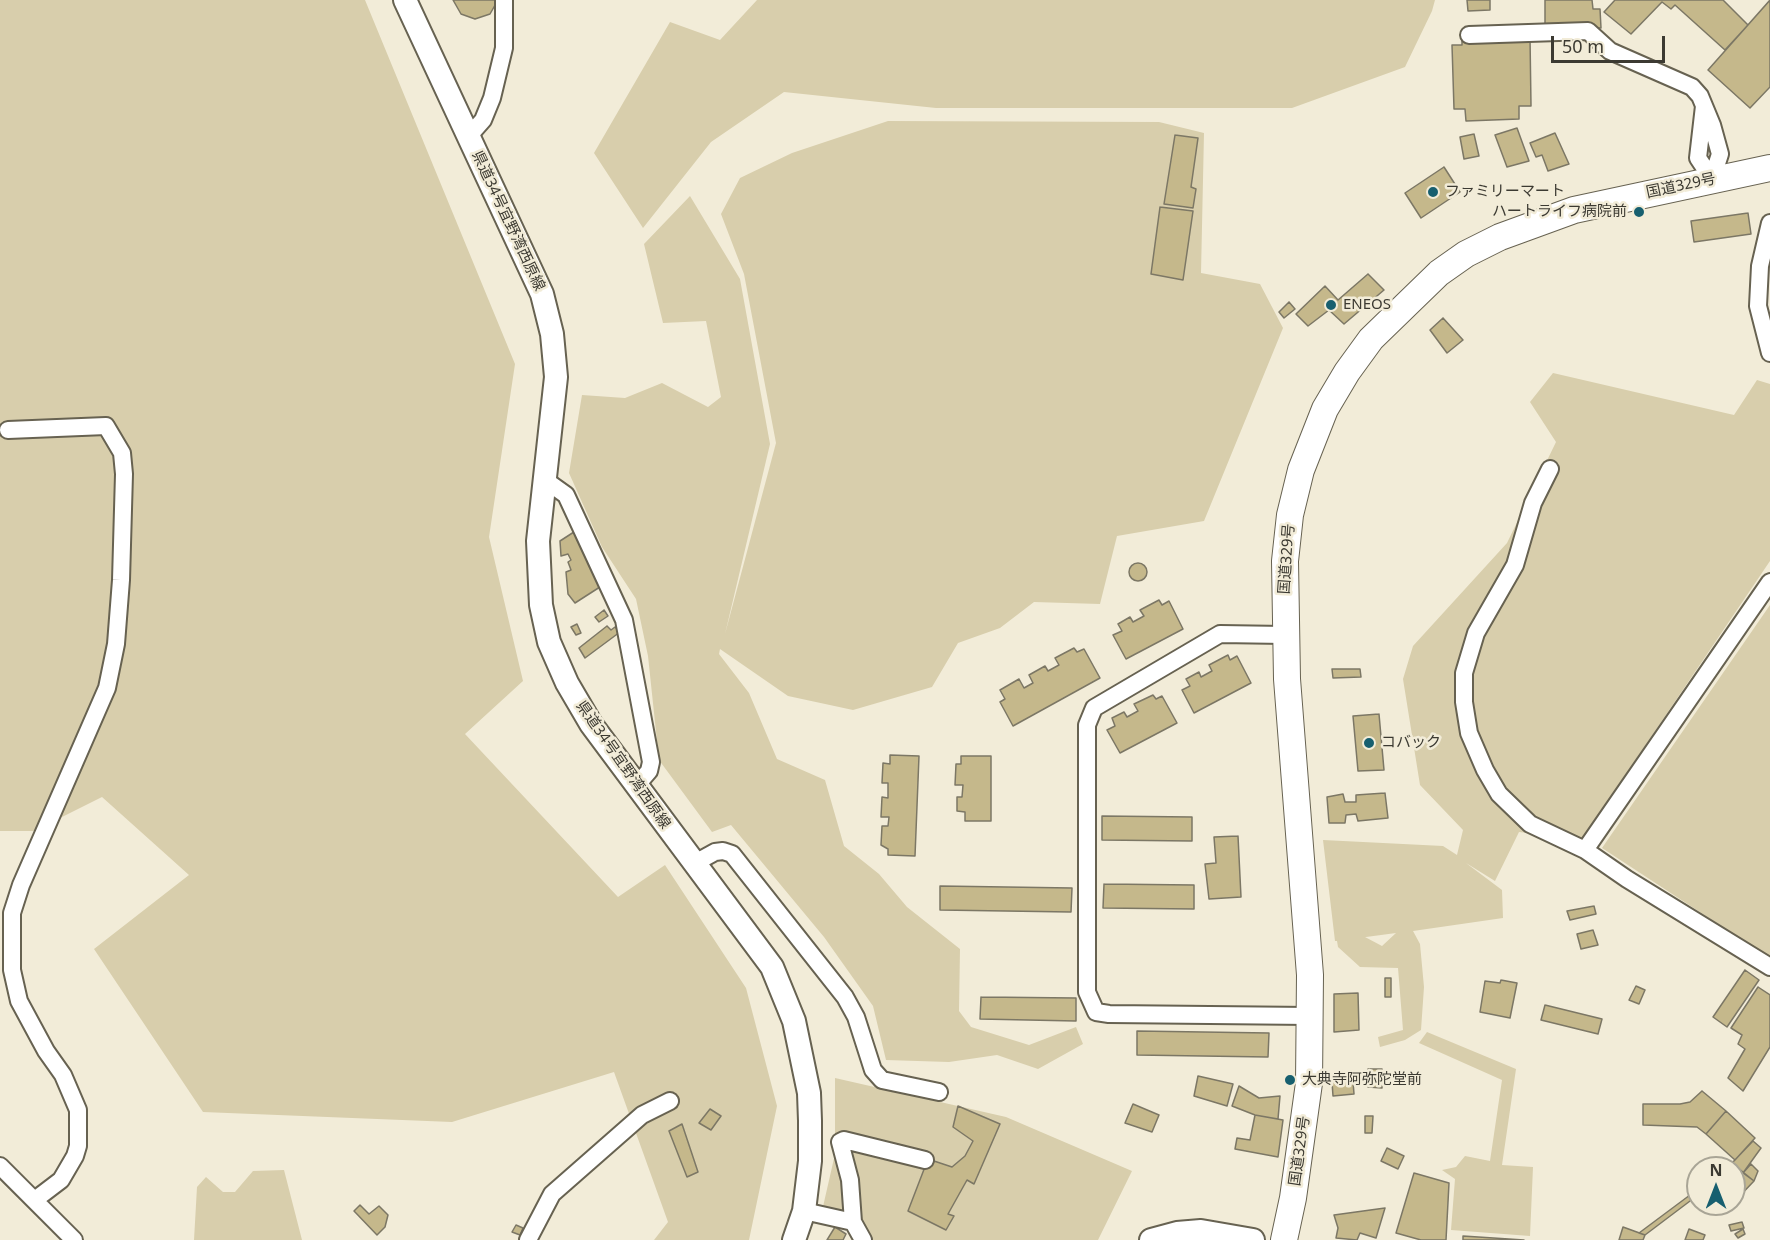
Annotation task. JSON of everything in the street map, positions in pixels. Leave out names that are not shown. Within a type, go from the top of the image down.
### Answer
[{"type":"highway","name":"国道329号","points":[[1284,1240],[1293,1198],[1309,1083],[1310,1016],[1310,975],[1285,635],[1285,561],[1290,515],[1302,470],[1325,409],[1371,339],[1439,273],[1466,254],[1500,237],[1574,210],[1770,168]]},
{"type":"main road","name":"県道34号宜野湾西原線","points":[[405,0],[542,294],[552,334],[556,377],[538,541],[538,576],[549,642],[567,683],[591,724],[771,967],[794,1021],[805,1074],[810,1121],[810,1161],[804,1211],[794,1240]]},
{"type":"main road","points":[[1151,1240],[1177,1233],[1201,1231],[1253,1240]]},
{"type":"street","points":[[468,137],[483,120],[492,98],[504,48],[504,0]]},
{"type":"street","points":[[1469,35],[1588,31],[1610,51],[1692,87],[1704,106],[1698,158],[1712,179]]},
{"type":"street","points":[[1770,224],[1760,266],[1758,306],[1770,352]]},
{"type":"street","points":[[8,430],[106,426],[122,453],[124,474],[121,580],[116,644],[107,688],[21,885],[12,913],[12,970],[20,1001],[46,1051],[63,1075],[78,1110],[75,1156],[61,1180],[36,1199]]},
{"type":"street","points":[[1550,469],[1533,503],[1515,565],[1476,633],[1464,673],[1464,702],[1469,733],[1485,770],[1499,794],[1530,824],[1585,850],[1627,879],[1770,967]]},
{"type":"street","points":[[545,480],[566,495],[624,620],[651,762],[649,771],[636,786]]},
{"type":"street","points":[[1585,850],[1770,582]]},
{"type":"street","points":[[1285,635],[1220,634],[1094,708],[1087,725],[1087,992],[1096,1012],[1109,1014],[1310,1016]]},
{"type":"street","points":[[695,863],[715,852],[723,851],[732,854],[845,997],[856,1017],[873,1070],[882,1080],[939,1092]]},
{"type":"street","points":[[528,1240],[552,1194],[642,1115],[670,1101]]},
{"type":"street","points":[[863,1240],[853,1222],[850,1180],[840,1142],[844,1140],[925,1160]]},
{"type":"street","points":[[0,1166],[36,1199],[74,1240]]},
{"type":"street","points":[[804,1211],[853,1222]]},
{"type":"shaded area","points":[[0,0],[365,0],[515,364],[489,537],[523,681],[465,734],[618,897],[665,865],[746,988],[777,1106],[749,1240],[654,1240],[668,1222],[614,1072],[452,1122],[203,1112],[94,949],[189,875],[102,797],[34,831],[0,831]]},
{"type":"shaded area","points":[[757,0],[1435,0],[1405,67],[1292,108],[936,108],[784,92],[711,142],[643,228],[594,153],[670,22],[720,40]]},
{"type":"shaded area","points":[[888,121],[1159,122],[1204,133],[1201,273],[1260,284],[1283,328],[1204,521],[1117,536],[1100,604],[1034,602],[1000,628],[958,643],[932,687],[853,710],[788,696],[720,649],[719,654],[749,693],[777,759],[825,780],[844,846],[879,874],[907,907],[960,949],[959,1011],[971,1027],[1029,1045],[1076,1027],[1083,1044],[1038,1069],[997,1055],[949,1062],[886,1060],[873,1006],[824,937],[731,825],[712,832],[659,760],[648,656],[636,599],[602,547],[569,473],[582,395],[625,398],[662,383],[708,407],[721,397],[706,321],[663,323],[644,244],[690,196],[740,279],[770,444],[725,634],[776,443],[744,274],[721,214],[740,178],[792,153]]},
{"type":"shaded area","points":[[1553,373],[1734,415],[1757,380],[1770,384],[1770,561],[1582,839],[1519,832],[1495,881],[1466,863],[1502,890],[1503,918],[1413,931],[1420,944],[1424,987],[1421,1030],[1405,1040],[1380,1047],[1378,1037],[1403,1030],[1398,968],[1360,967],[1338,947],[1335,941],[1323,840],[1443,846],[1457,855],[1463,830],[1420,785],[1403,679],[1413,646],[1507,543],[1556,442],[1530,402]],"holes":[[[1396,933],[1382,946],[1365,937]]]},
{"type":"shaded area","points":[[1770,605],[1770,958],[1602,848]]},
{"type":"shaded area","points":[[1427,1032],[1516,1069],[1502,1165],[1533,1167],[1530,1236],[1451,1230],[1455,1179],[1442,1170],[1456,1167],[1465,1156],[1490,1161],[1502,1080],[1419,1043]]},
{"type":"shaded area","points":[[835,1078],[1006,1117],[1132,1171],[1098,1240],[859,1240],[851,1230],[822,1211],[835,1154]]},
{"type":"shaded area","points":[[284,1170],[302,1240],[194,1240],[197,1187],[206,1177],[223,1192],[235,1192],[253,1171]]},
{"type":"building","points":[[453,0],[498,0],[490,14],[475,19],[461,14]]},
{"type":"building","points":[[1467,0],[1490,0],[1490,10],[1468,11]]},
{"type":"building","points":[[1545,0],[1592,0],[1593,9],[1600,9],[1601,28],[1545,27]]},
{"type":"building","points":[[1615,0],[1723,0],[1748,25],[1725,50],[1675,5],[1671,9],[1662,2],[1631,34],[1604,12]]},
{"type":"building","points":[[1770,0],[1770,87],[1750,108],[1708,70]]},
{"type":"building","points":[[1530,37],[1531,106],[1519,106],[1519,119],[1466,121],[1465,109],[1454,109],[1452,45],[1462,45],[1462,38]]},
{"type":"building","points":[[1517,128],[1529,161],[1507,167],[1495,135]]},
{"type":"building","points":[[1555,133],[1569,164],[1548,171],[1542,155],[1536,157],[1530,143]]},
{"type":"building","points":[[1474,134],[1479,156],[1464,159],[1460,137]]},
{"type":"building","points":[[1175,135],[1198,138],[1191,187],[1196,189],[1193,208],[1164,204]]},
{"type":"building","name":"ファミリーマート","points":[[1444,167],[1460,192],[1421,218],[1405,193]]},
{"type":"building","points":[[1160,207],[1193,211],[1183,280],[1151,274]]},
{"type":"building","points":[[1748,213],[1751,234],[1694,242],[1691,221]]},
{"type":"building","points":[[1368,274],[1384,290],[1344,324],[1329,310],[1308,326],[1296,314],[1325,286],[1338,300]]},
{"type":"building","points":[[1289,302],[1295,309],[1284,318],[1279,312]]},
{"type":"building","points":[[1443,318],[1463,340],[1447,353],[1430,330]]},
{"type":"building","points":[[577,530],[603,585],[575,603],[568,594],[566,572],[571,570],[568,562],[571,560],[568,554],[561,556],[560,541]]},
{"type":"building","points":[[1138,563],[1144,566],[1147,572],[1144,578],[1138,581],[1132,578],[1129,572],[1132,566]]},
{"type":"building","points":[[1159,600],[1162,605],[1169,601],[1183,629],[1126,659],[1113,635],[1122,631],[1118,624],[1130,617],[1133,622],[1144,616],[1140,610]]},
{"type":"building","points":[[604,610],[608,616],[599,622],[595,617]]},
{"type":"building","points":[[577,624],[581,633],[576,635],[571,627]]},
{"type":"building","points":[[607,626],[611,630],[615,627],[620,632],[585,658],[579,648]]},
{"type":"building","points":[[1074,648],[1077,652],[1084,649],[1100,678],[1013,726],[1000,702],[1005,699],[1000,690],[1019,679],[1024,688],[1033,683],[1029,675],[1045,666],[1048,671],[1059,665],[1055,658]]},
{"type":"building","points":[[1228,655],[1230,660],[1237,656],[1251,683],[1194,713],[1182,690],[1190,686],[1186,679],[1199,672],[1201,677],[1212,671],[1209,665]]},
{"type":"building","points":[[1332,669],[1360,669],[1361,677],[1333,678]]},
{"type":"building","points":[[1153,695],[1156,699],[1162,696],[1177,723],[1120,753],[1107,730],[1115,726],[1112,718],[1124,712],[1127,717],[1138,711],[1134,704]]},
{"type":"building","name":"コバック","points":[[1379,714],[1384,770],[1358,771],[1353,716]]},
{"type":"building","points":[[890,755],[919,756],[915,856],[888,855],[888,849],[881,845],[882,826],[888,826],[889,817],[881,817],[882,797],[888,798],[888,783],[882,783],[883,763],[890,764]]},
{"type":"building","points":[[961,756],[991,756],[991,821],[965,821],[965,812],[957,811],[957,797],[962,797],[963,785],[955,785],[956,764],[961,764]]},
{"type":"building","points":[[1385,793],[1388,818],[1358,821],[1356,814],[1346,815],[1345,823],[1329,823],[1327,797],[1343,794],[1345,802],[1356,802],[1356,795]]},
{"type":"building","points":[[1102,816],[1192,817],[1192,841],[1102,840]]},
{"type":"building","points":[[1238,836],[1241,897],[1209,899],[1205,864],[1216,863],[1214,837]]},
{"type":"building","points":[[1104,884],[1194,885],[1194,909],[1103,908]]},
{"type":"building","points":[[940,886],[1072,888],[1071,912],[940,910]]},
{"type":"building","points":[[1594,906],[1596,914],[1570,920],[1567,911]]},
{"type":"building","points":[[1593,930],[1598,945],[1581,949],[1577,934]]},
{"type":"building","points":[[1745,970],[1759,980],[1727,1027],[1713,1017]]},
{"type":"building","points":[[1385,978],[1391,978],[1391,997],[1385,997]]},
{"type":"building","points":[[1501,980],[1517,983],[1510,1018],[1480,1012],[1485,981],[1500,983]]},
{"type":"building","points":[[1636,986],[1645,990],[1639,1004],[1629,1000]]},
{"type":"building","points":[[1758,987],[1770,995],[1770,1047],[1743,1091],[1728,1078],[1745,1049],[1738,1044],[1742,1035],[1731,1028]]},
{"type":"building","points":[[1358,993],[1359,1030],[1334,1032],[1334,994]]},
{"type":"building","points":[[981,997],[1076,998],[1076,1021],[980,1019]]},
{"type":"building","points":[[1545,1005],[1602,1019],[1598,1034],[1541,1020]]},
{"type":"building","points":[[1137,1031],[1269,1033],[1268,1057],[1137,1055]]},
{"type":"building","points":[[1368,1069],[1382,1069],[1382,1088],[1368,1087]]},
{"type":"building","points":[[1198,1076],[1233,1084],[1227,1106],[1194,1096]]},
{"type":"building","points":[[1353,1081],[1354,1094],[1333,1096],[1332,1082]]},
{"type":"building","points":[[1239,1086],[1259,1098],[1280,1096],[1278,1119],[1255,1115],[1232,1106]]},
{"type":"building","points":[[1702,1091],[1726,1111],[1706,1134],[1697,1127],[1643,1125],[1643,1104],[1690,1102]]},
{"type":"building","points":[[1133,1104],[1159,1115],[1152,1132],[1125,1123]]},
{"type":"building","points":[[958,1106],[1000,1124],[974,1184],[967,1180],[948,1214],[954,1216],[946,1230],[908,1211],[928,1159],[952,1167],[965,1156],[973,1141],[953,1127]]},
{"type":"building","points":[[710,1109],[721,1116],[711,1130],[699,1123]]},
{"type":"building","points":[[1726,1111],[1755,1138],[1739,1156],[1731,1156],[1706,1134]]},
{"type":"building","points":[[1255,1115],[1283,1120],[1278,1157],[1235,1149],[1237,1138],[1250,1140]]},
{"type":"building","points":[[1365,1116],[1373,1116],[1372,1133],[1365,1133]]},
{"type":"building","points":[[682,1124],[698,1172],[687,1177],[669,1131]]},
{"type":"building","points":[[1753,1141],[1761,1148],[1746,1169],[1746,1156],[1739,1156]]},
{"type":"building","points":[[1387,1148],[1404,1156],[1398,1169],[1381,1161]]},
{"type":"building","points":[[1751,1164],[1758,1171],[1754,1181],[1746,1175],[1746,1170]]},
{"type":"building","points":[[1414,1173],[1449,1183],[1446,1240],[1421,1240],[1396,1233]]},
{"type":"building","points":[[1746,1174],[1754,1181],[1746,1189]]},
{"type":"building","points":[[1686,1198],[1686,1204],[1645,1235],[1639,1233]]},
{"type":"building","points":[[360,1205],[369,1214],[379,1206],[388,1215],[385,1227],[377,1235],[354,1211]]},
{"type":"building","points":[[1385,1208],[1376,1238],[1360,1233],[1357,1240],[1336,1238],[1338,1228],[1334,1215]]},
{"type":"building","points":[[1742,1222],[1744,1228],[1731,1231],[1729,1225]]},
{"type":"building","points":[[516,1225],[523,1228],[520,1235],[512,1232]]},
{"type":"building","points":[[835,1227],[846,1234],[843,1240],[827,1240]]},
{"type":"building","points":[[1623,1227],[1645,1235],[1643,1240],[1619,1240]]},
{"type":"building","points":[[1689,1229],[1705,1235],[1703,1240],[1685,1240]]},
{"type":"building","points":[[1743,1229],[1745,1234],[1738,1238],[1735,1234]]},
{"type":"building","points":[[1463,1236],[1524,1240],[1463,1240]]},
{"type":"place","name":"ファミリーマート","points":[[1433,192]]},
{"type":"place","name":"ハートライフ病院前","points":[[1639,212]]},
{"type":"place","name":"ENEOS","points":[[1331,305]]},
{"type":"place","name":"コバック","points":[[1369,743]]},
{"type":"place","name":"大典寺阿弥陀堂前","points":[[1290,1080]]}]
